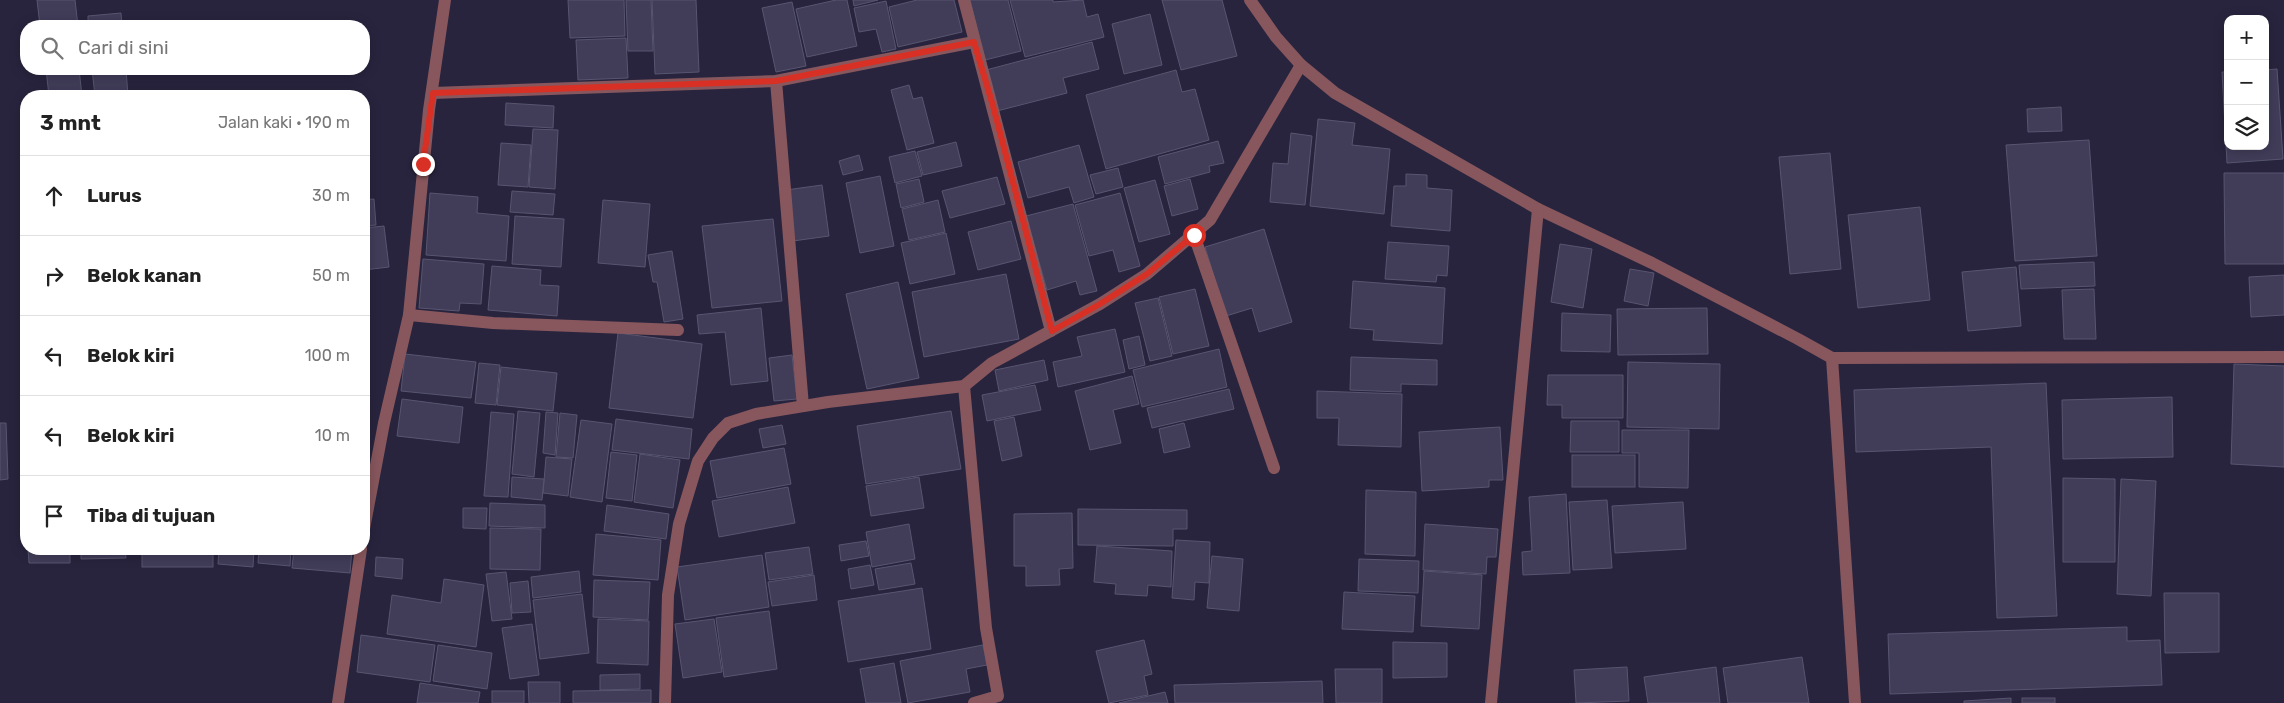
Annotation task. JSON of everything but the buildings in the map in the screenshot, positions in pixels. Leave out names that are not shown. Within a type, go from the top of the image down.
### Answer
[{"type":"street","points":[[370,497],[384,423],[409,315],[423,164],[445,0]]},
{"type":"street","points":[[964,0],[1052,331]]},
{"type":"street","points":[[1250,0],[1276,37],[1301,65],[1351,104],[1538,209],[1652,263],[1832,358],[2284,357]]},
{"type":"street","points":[[433,93],[776,81],[974,42]]},
{"type":"street","points":[[665,703],[668,596],[679,524],[698,461],[712,438],[728,423],[756,414],[803,406],[964,386],[992,363],[1100,304],[1147,274],[1210,220],[1301,65]]},
{"type":"street","points":[[776,81],[803,406]]},
{"type":"street","points":[[1491,703],[1538,209]]},
{"type":"street","points":[[1194,235],[1274,468]]},
{"type":"street","points":[[409,315],[493,323],[678,330]]},
{"type":"street","points":[[1832,358],[1856,703]]},
{"type":"street","points":[[964,386],[986,628],[999,699],[974,703]]},
{"type":"street","points":[[338,703],[360,555]]},
{"type":"route","points":[[423,164],[429,110],[433,93],[776,81],[974,42],[993,106],[1052,331],[1100,304],[1147,274],[1194,235]]}]
